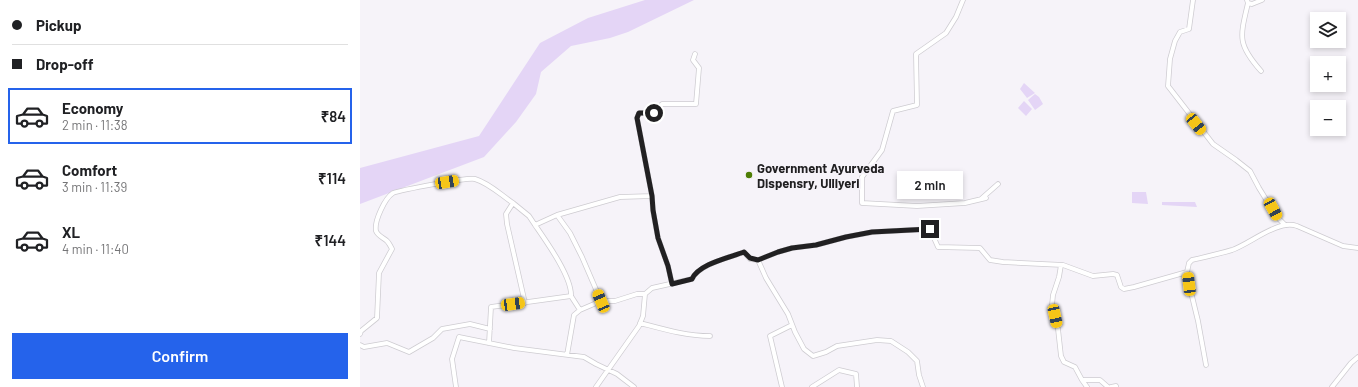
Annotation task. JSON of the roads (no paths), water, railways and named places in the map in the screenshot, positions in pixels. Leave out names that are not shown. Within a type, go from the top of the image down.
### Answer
[{"type":"street","points":[[964,0],[946,33],[916,54],[917,105],[893,111],[882,150],[862,177],[862,203],[917,206],[965,203],[983,199],[998,184]]},
{"type":"street","points":[[1193,0],[1189,29],[1180,32],[1172,50],[1168,86],[1212,144],[1250,171],[1277,217],[1285,225]]},
{"type":"street","points":[[1261,71],[1246,52],[1242,39],[1242,25],[1248,2],[1252,4],[1262,0]]},
{"type":"street","points":[[672,284],[668,266],[658,238],[652,196],[637,118],[639,113],[654,113],[662,104],[696,104],[699,68],[693,60],[695,54]]},
{"type":"street","points":[[360,334],[361,331],[377,318],[379,273],[392,249],[388,242],[376,231],[383,205],[392,194],[426,186],[473,178],[486,184],[529,216],[551,248],[572,288],[571,296],[580,310]]},
{"type":"street","points":[[535,226],[557,215],[620,197],[652,196]]},
{"type":"street","points":[[513,203],[506,214],[507,224],[525,303]]},
{"type":"street","points":[[557,215],[570,233],[601,301]]},
{"type":"street","points":[[1206,365],[1187,272],[1189,263],[1192,260],[1232,250],[1246,244],[1266,232],[1292,224],[1343,246],[1358,248]]},
{"type":"street","points":[[567,355],[574,315],[580,310],[601,301],[615,301],[637,294],[645,294],[652,288],[692,279],[694,274],[703,267],[744,252],[750,258],[758,260],[792,248],[816,245],[872,232],[930,229],[938,247],[980,248],[990,260],[1061,265],[1093,276],[1112,274],[1117,275],[1121,287],[1124,289],[1187,272]]},
{"type":"street","points":[[758,260],[766,278],[788,314],[804,349],[813,356],[826,352],[837,346],[877,340],[891,341],[908,352],[917,361],[922,387]]},
{"type":"street","points":[[1061,265],[1053,295],[1052,305],[1058,329],[1061,356],[1064,362],[1075,367],[1087,387]]},
{"type":"street","points":[[596,387],[640,323],[643,316],[645,294]]},
{"type":"street","points":[[489,343],[491,308],[571,296]]},
{"type":"street","points":[[640,323],[679,333],[710,336]]},
{"type":"street","points":[[360,346],[364,347],[387,343],[409,352],[433,338],[442,329],[470,324],[490,329]]},
{"type":"street","points":[[782,387],[770,336],[792,325]]},
{"type":"street","points":[[456,387],[452,359],[459,337],[584,357],[608,369],[634,387]]},
{"type":"street","points":[[1332,387],[1351,362],[1358,357]]},
{"type":"street","points":[[812,387],[839,370],[856,374],[857,387]]},
{"type":"street","points":[[1082,380],[1100,380],[1108,387]]},
{"type":"place","name":"Government Ayurveda Dispensry, Ulliyeri","points":[[749,175]]}]
